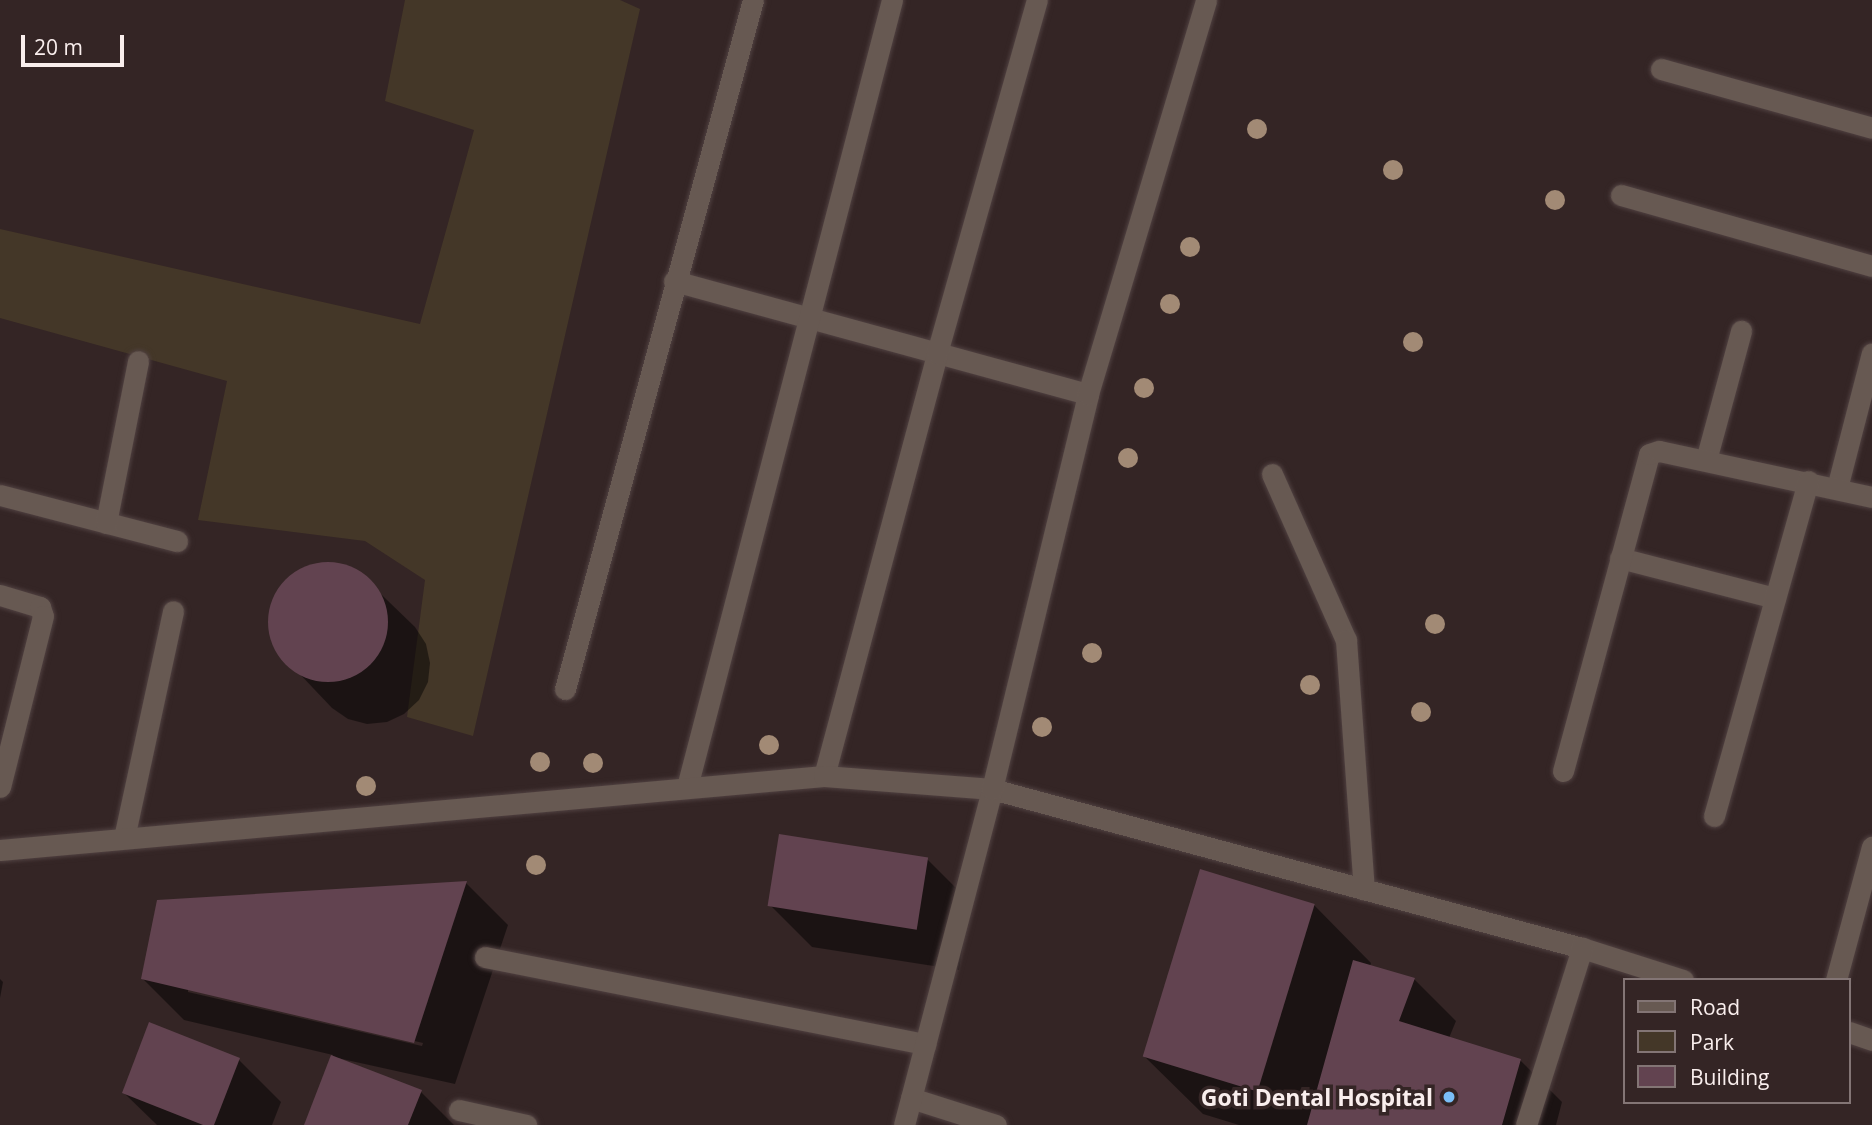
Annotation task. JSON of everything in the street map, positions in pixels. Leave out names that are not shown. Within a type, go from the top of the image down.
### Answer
[{"type":"street","points":[[565,689],[674,281],[753,0]]},
{"type":"street","points":[[687,787],[892,0]]},
{"type":"street","points":[[824,776],[937,353],[1037,0]]},
{"type":"street","points":[[904,1125],[992,789],[1088,394],[1205,0]]},
{"type":"street","points":[[1661,69],[1872,128]]},
{"type":"street","points":[[1621,195],[1872,266]]},
{"type":"street","points":[[674,281],[1088,394]]},
{"type":"street","points":[[1706,460],[1741,331]]},
{"type":"street","points":[[1837,488],[1872,353]]},
{"type":"street","points":[[106,523],[138,362]]},
{"type":"street","points":[[1563,771],[1649,454],[1659,451],[1872,496]]},
{"type":"street","points":[[1272,474],[1346,639],[1364,889]]},
{"type":"street","points":[[1714,816],[1808,481]]},
{"type":"street","points":[[0,495],[177,541]]},
{"type":"street","points":[[1620,558],[1775,598]]},
{"type":"street","points":[[0,595],[35,604],[43,610],[0,787]]},
{"type":"street","points":[[124,838],[173,611]]},
{"type":"street","points":[[0,850],[824,776],[992,789],[1583,948],[1677,978]]},
{"type":"street","points":[[1837,978],[1872,847]]},
{"type":"street","points":[[1526,1125],[1583,948]]},
{"type":"street","points":[[485,957],[925,1044]]},
{"type":"street","points":[[1851,1033],[1872,1040]]},
{"type":"street","points":[[911,1098],[996,1125]]},
{"type":"street","points":[[460,1110],[526,1125]]},
{"type":"green space","points":[[405,0],[620,0],[640,9],[473,736],[407,717],[425,580],[365,541],[198,520],[227,381],[0,318],[0,229],[420,324],[474,130],[385,101]]},
{"type":"building","points":[[328,562],[351,567],[370,580],[383,599],[388,622],[383,645],[370,664],[351,677],[328,682],[305,677],[286,664],[273,645],[268,622],[273,599],[286,580],[305,567]]},
{"type":"building","points":[[779,834],[928,858],[917,930],[768,906]]},
{"type":"building","points":[[1200,869],[1315,904],[1257,1092],[1143,1056]]},
{"type":"building","points":[[467,881],[414,1043],[141,979],[157,900]]},
{"type":"building","points":[[1353,960],[1415,978],[1399,1021],[1521,1059],[1502,1125],[1307,1125]]},
{"type":"building","points":[[149,1022],[240,1058],[214,1125],[203,1125],[122,1093]]},
{"type":"building","points":[[331,1055],[422,1090],[408,1125],[304,1125]]},
{"type":"place","name":"Goti Dental Hospital","points":[[1449,1097]]}]
